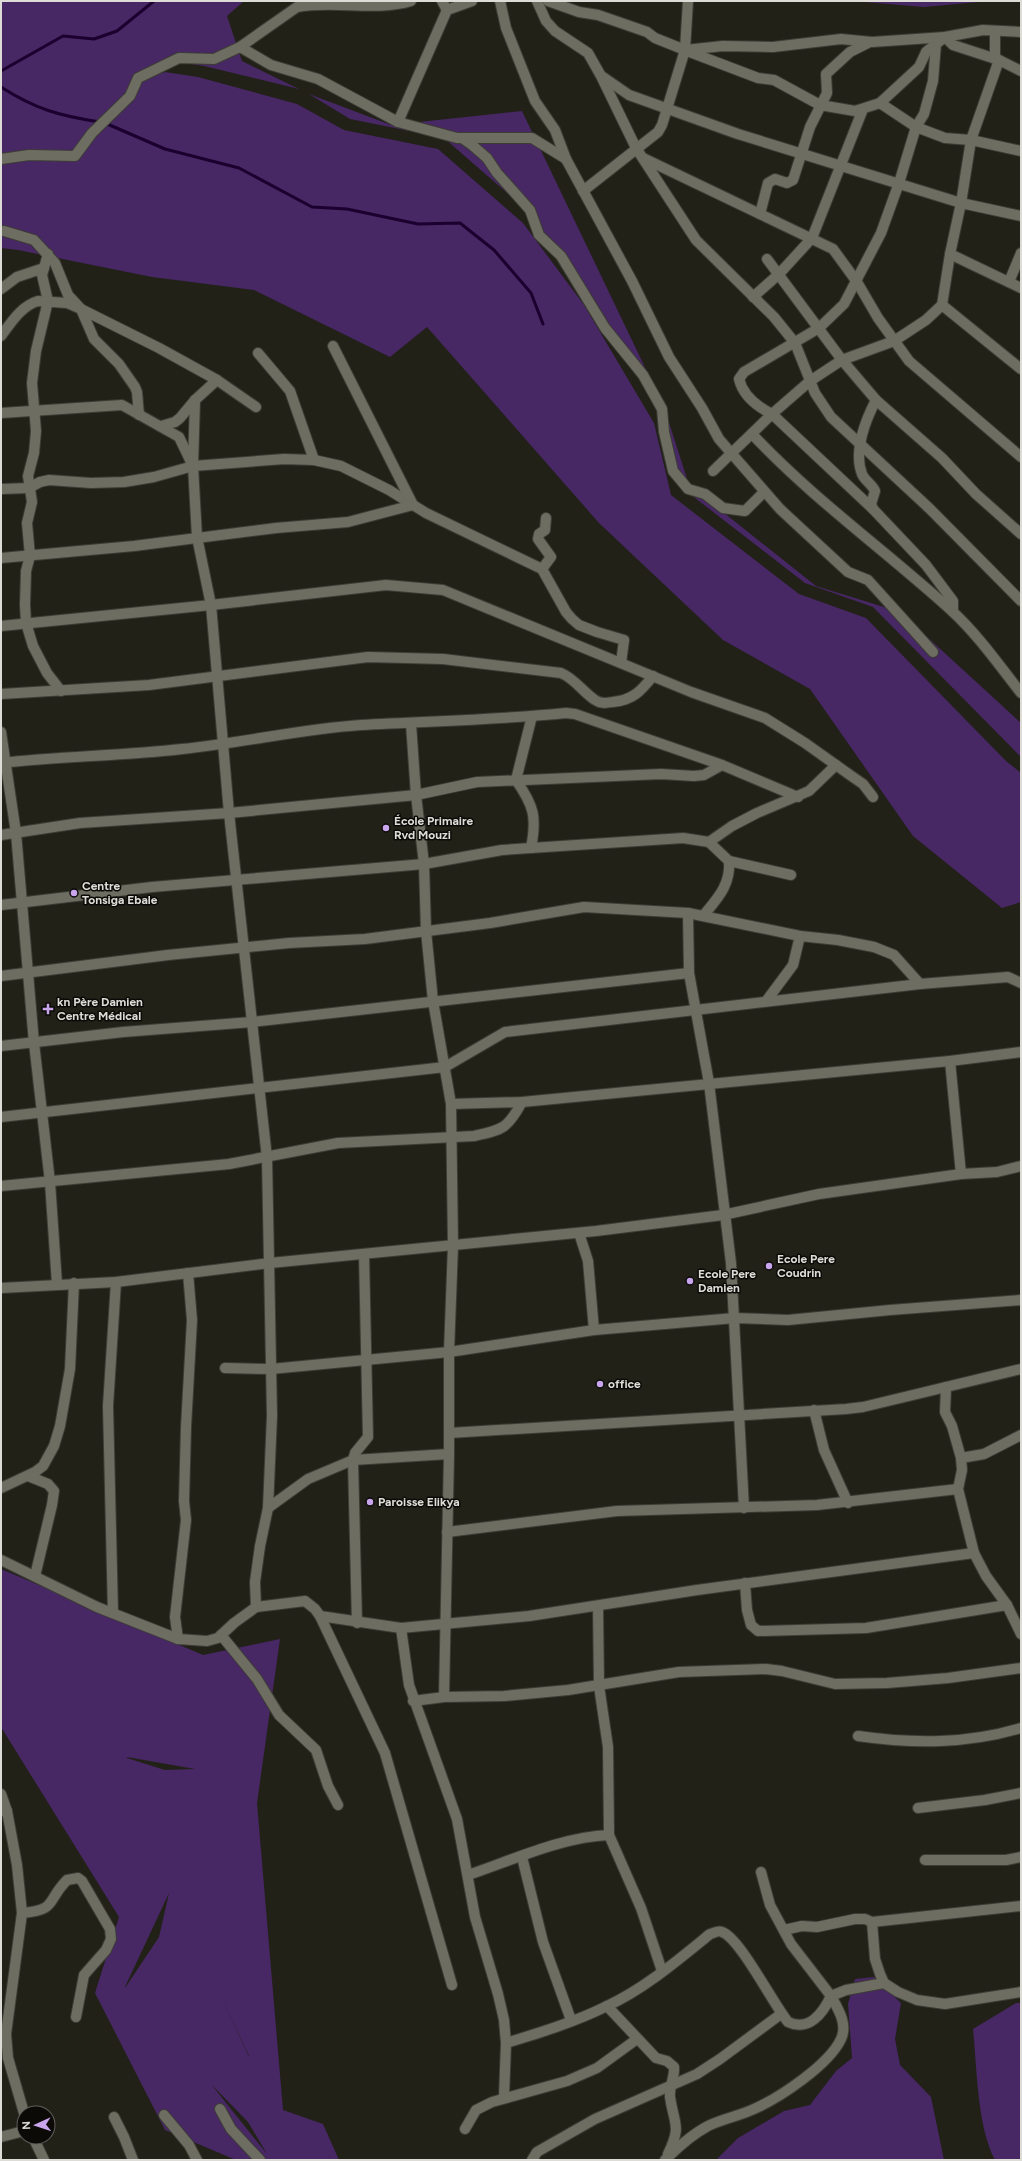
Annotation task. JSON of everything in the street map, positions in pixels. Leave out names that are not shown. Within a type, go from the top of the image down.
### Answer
[{"type":"street","points":[[1,159],[29,155],[75,156],[92,133],[130,96],[138,78],[179,58],[214,59],[240,47],[290,12],[307,4],[371,3],[389,6],[411,1]]},
{"type":"street","points":[[398,122],[445,6],[472,1]]},
{"type":"street","points":[[500,1],[506,28],[535,101],[555,130],[566,159],[632,281],[669,357],[702,408],[719,439],[780,510],[848,572],[868,580],[933,652]]},
{"type":"street","points":[[537,1],[549,26],[555,32],[583,49],[601,76],[636,148],[698,243],[777,320],[795,343],[815,394],[831,416],[861,443],[988,566],[1021,601]]},
{"type":"street","points":[[548,1],[632,27],[685,50],[758,78],[774,80],[820,105],[845,111],[863,109],[880,103],[919,67],[926,52],[945,37]]},
{"type":"street","points":[[583,192],[660,129],[685,50],[688,1]]},
{"type":"street","points":[[685,50],[723,46],[773,47],[841,39],[872,42],[945,37],[983,30],[995,32],[1021,32]]},
{"type":"street","points":[[713,471],[772,414],[810,381],[842,360],[894,341],[926,320],[942,305],[971,140],[997,60],[995,32]]},
{"type":"street","points":[[945,37],[953,45],[997,60],[1021,71]]},
{"type":"street","points":[[760,214],[768,182],[775,179],[787,183],[793,180],[820,105],[827,93],[826,74],[850,52],[860,46],[872,42]]},
{"type":"street","points":[[936,44],[933,81],[928,101],[921,121],[916,127],[899,183],[881,233],[857,282],[844,304],[819,328],[744,372],[739,379],[746,393],[758,407],[772,414],[873,509],[926,565],[953,601],[953,612]]},
{"type":"street","points":[[240,47],[272,65],[318,79],[398,122],[462,138],[532,138],[566,159]]},
{"type":"street","points":[[601,76],[629,95],[738,134],[961,203],[1021,216]]},
{"type":"street","points":[[880,103],[916,127],[945,138],[971,140],[1021,151]]},
{"type":"street","points":[[753,297],[779,274],[812,238],[863,109]]},
{"type":"street","points":[[462,138],[472,144],[486,158],[497,173],[530,210],[539,234],[560,256],[603,324],[643,375],[662,409],[664,432],[669,448],[671,467],[682,482],[688,489],[705,494],[727,510],[745,511],[764,492]]},
{"type":"street","points":[[642,158],[833,249],[857,282],[871,308],[894,341],[915,366],[1021,457]]},
{"type":"street","points":[[4,231],[34,240],[48,254],[60,273],[68,295],[81,309],[94,339],[119,364],[135,387],[137,392],[139,415]]},
{"type":"street","points":[[1009,282],[1021,253]]},
{"type":"street","points":[[48,254],[42,276],[48,301],[33,365],[35,442],[34,453],[29,467],[29,488],[32,502],[27,522],[30,556],[26,571],[26,623],[33,646],[47,673],[61,691]]},
{"type":"street","points":[[950,254],[1021,288]]},
{"type":"street","points":[[768,259],[842,360],[876,400],[942,458],[976,494],[1021,534]]},
{"type":"street","points":[[1,289],[17,277],[44,268]]},
{"type":"street","points":[[1,336],[28,306],[38,301],[67,303],[159,348],[217,380],[256,407]]},
{"type":"street","points":[[942,305],[1021,369]]},
{"type":"street","points":[[333,346],[413,505]]},
{"type":"street","points":[[258,353],[290,391],[314,460]]},
{"type":"street","points":[[161,426],[175,422],[195,400],[217,380]]},
{"type":"street","points":[[195,400],[193,466],[197,537],[211,605],[222,745],[267,1158],[272,1416],[268,1508],[257,1567],[256,1607]]},
{"type":"street","points":[[873,509],[872,504],[875,490],[861,472],[860,460],[861,443],[868,415],[876,400]]},
{"type":"street","points":[[1,413],[116,405],[130,409],[179,437],[193,466]]},
{"type":"street","points":[[752,434],[788,472],[953,612],[984,644],[1021,693]]},
{"type":"street","points":[[1,489],[29,488],[40,482],[49,480],[91,483],[124,482],[154,477],[193,466],[284,459],[314,460],[341,466],[413,505],[542,569],[562,606],[572,619],[579,625],[624,640],[621,663]]},
{"type":"street","points":[[1,558],[348,522],[413,505]]},
{"type":"street","points":[[542,569],[551,557],[538,539],[539,534],[545,530],[546,518]]},
{"type":"street","points":[[1,626],[211,605],[386,585],[443,590],[653,676],[765,718],[805,743],[862,784],[873,797]]},
{"type":"street","points":[[1,694],[149,685],[368,657],[443,659],[561,673],[571,678],[594,699],[606,703],[632,698],[640,692],[653,676]]},
{"type":"street","points":[[3,763],[150,753],[222,745],[311,730],[361,725],[411,724],[566,713],[575,714],[722,765],[798,798]]},
{"type":"street","points":[[531,848],[535,821],[533,811],[527,797],[516,780],[532,716]]},
{"type":"street","points":[[411,724],[416,795],[424,864],[426,931],[433,1001],[451,1104],[453,1246],[449,1352],[450,1454],[444,1697]]},
{"type":"street","points":[[1,732],[3,763],[16,833],[34,1043],[50,1182],[57,1284]]},
{"type":"street","points":[[1,835],[80,823],[229,813],[416,795],[477,782],[661,774],[694,776],[704,775],[722,765]]},
{"type":"street","points":[[710,842],[732,826],[757,813],[798,798],[809,791],[836,765]]},
{"type":"street","points":[[1,905],[152,886],[424,864],[502,850],[684,838],[710,842],[729,861],[791,875]]},
{"type":"street","points":[[703,916],[723,892],[729,874],[729,861]]},
{"type":"street","points":[[1,976],[243,948],[365,939],[490,923],[584,907],[688,913],[800,936],[838,940],[884,951],[894,955],[920,984]]},
{"type":"street","points":[[688,913],[689,973],[709,1083],[731,1263],[744,1508]]},
{"type":"street","points":[[767,1000],[793,965],[800,936]]},
{"type":"street","points":[[1,1046],[123,1032],[252,1022],[689,973]]},
{"type":"street","points":[[1,1117],[445,1067],[505,1032],[696,1010],[767,1000],[920,984],[1008,977],[1021,983]]},
{"type":"street","points":[[451,1104],[522,1102],[950,1061],[1021,1052]]},
{"type":"street","points":[[950,1061],[960,1174]]},
{"type":"street","points":[[1,1186],[50,1182],[128,1172],[229,1164],[267,1158],[338,1143],[452,1138],[487,1133],[505,1126],[513,1119],[522,1102]]},
{"type":"street","points":[[1,1288],[116,1282],[270,1263],[579,1233],[724,1215],[819,1194],[960,1174],[997,1172],[1021,1166]]},
{"type":"street","points":[[579,1233],[588,1261],[594,1330]]},
{"type":"street","points":[[357,1623],[353,1460],[355,1454],[368,1437],[364,1254]]},
{"type":"street","points":[[178,1639],[175,1618],[186,1520],[184,1501],[186,1427],[192,1320],[188,1273]]},
{"type":"street","points":[[113,1613],[108,1406],[116,1282]]},
{"type":"street","points":[[1,1488],[28,1476],[43,1466],[54,1446],[60,1426],[70,1369],[74,1283]]},
{"type":"street","points":[[225,1368],[271,1369],[449,1352],[594,1330],[735,1318],[788,1320],[890,1310],[1021,1300]]},
{"type":"street","points":[[449,1433],[863,1407],[1021,1369]]},
{"type":"street","points":[[946,1387],[945,1412],[952,1426],[961,1458],[962,1470],[958,1489],[974,1552],[986,1576],[1007,1605],[1021,1634]]},
{"type":"street","points":[[814,1410],[824,1450],[848,1503]]},
{"type":"street","points":[[961,1458],[984,1454],[1021,1435]]},
{"type":"street","points":[[268,1508],[308,1479],[353,1460],[450,1454]]},
{"type":"street","points":[[28,1476],[48,1484],[54,1491],[35,1576]]},
{"type":"street","points":[[447,1532],[617,1511],[744,1508],[848,1503],[958,1489]]},
{"type":"street","points":[[320,1616],[357,1623],[401,1628],[529,1616],[745,1583],[974,1552]]},
{"type":"street","points":[[1,1560],[113,1613],[178,1639],[207,1641],[222,1635],[234,1623],[256,1607],[304,1601],[315,1609],[320,1616],[384,1753],[452,1985]]},
{"type":"street","points":[[745,1583],[750,1626],[758,1631],[866,1628],[1007,1605]]},
{"type":"street","points":[[598,1606],[599,1686],[608,1747],[609,1835],[641,1908],[662,1971]]},
{"type":"street","points":[[401,1628],[409,1685],[413,1701],[457,1819],[476,1917],[504,2020],[506,2043],[504,2097]]},
{"type":"street","points":[[222,1635],[257,1679],[279,1715],[316,1750],[328,1786],[338,1805]]},
{"type":"street","points":[[413,1701],[444,1697],[504,1696],[599,1686],[679,1672],[766,1669],[790,1672],[835,1684],[887,1683],[948,1678],[1021,1668]]},
{"type":"street","points":[[858,1736],[896,1742],[930,1743],[994,1736],[1021,1728]]},
{"type":"street","points":[[918,1808],[985,1800],[1021,1793]]},
{"type":"street","points":[[1,1794],[17,1865],[22,1913],[6,2034],[8,2058],[22,2105]]},
{"type":"street","points":[[468,1875],[576,1840],[609,1835]]},
{"type":"street","points":[[522,1857],[543,1942],[571,2020]]},
{"type":"street","points":[[925,1860],[1006,1860],[1021,1857]]},
{"type":"street","points":[[665,2160],[688,2138],[709,2126],[754,2109],[808,2076],[841,2039],[842,2016],[831,1996],[807,1967],[784,1930],[770,1905],[761,1872]]},
{"type":"street","points":[[22,1913],[35,1912],[50,1906],[67,1880],[78,1878],[82,1881],[110,1929],[109,1945],[84,1975],[76,2017]]},
{"type":"street","points":[[784,1930],[802,1926],[817,1927],[855,1919],[865,1919],[872,1922],[1021,1906]]},
{"type":"street","points":[[872,1922],[875,1959],[884,1983],[898,1992],[917,2000],[945,2004],[1021,1992]]},
{"type":"street","points":[[506,2043],[528,2037],[607,2006],[662,1971],[710,1934],[721,1931],[740,1949],[781,2014],[788,2022],[794,2025],[800,2026],[807,2024],[823,2013],[831,1996],[846,1990],[884,1983]]},
{"type":"street","points":[[607,2006],[656,2058],[667,2061],[674,2066],[675,2073],[670,2087],[670,2097],[677,2124],[674,2141],[665,2160]]},
{"type":"street","points":[[532,2160],[537,2152],[595,2119],[697,2074],[720,2060],[781,2014]]},
{"type":"street","points":[[465,2129],[476,2110],[504,2097],[567,2081],[597,2068],[637,2039]]},
{"type":"street","points":[[220,2109],[231,2130],[260,2160]]},
{"type":"street","points":[[164,2115],[189,2145],[197,2160]]},
{"type":"street","points":[[114,2117],[133,2160]]},
{"type":"street","points":[[1,2136],[16,2133]]},
{"type":"street","points":[[37,2145],[44,2160]]},
{"type":"shaded area","points":[[1,1],[244,1],[227,16],[242,61],[299,89],[204,66],[172,61],[146,69],[141,79],[165,72],[198,77],[297,104],[344,130],[438,149],[523,223],[584,305],[654,423],[671,495],[799,594],[866,618],[1006,761],[1021,773],[1021,902],[1002,908],[913,836],[810,689],[723,640],[599,523],[427,327],[390,357],[254,290],[152,277],[18,250],[1,248]]},
{"type":"shaded area","points":[[853,1],[990,1],[924,7]]},
{"type":"shaded area","points":[[309,94],[391,125],[522,111],[664,407],[689,485],[816,586],[900,612],[1021,723],[1021,757],[873,607],[805,583],[677,484],[660,411],[591,294],[529,212],[444,138],[350,119]]},
{"type":"shaded area","points":[[1,1569],[203,1655],[280,1639],[257,1803],[283,2110],[323,2124],[339,2160],[236,2160],[165,2130],[95,1993],[119,1917],[1,1727]],"holes":[[[127,1757],[195,1769],[165,1770],[127,1758]],[[169,1893],[159,1937],[125,1987]],[[222,1998],[249,2056],[249,2057]],[[211,2084],[248,2122],[267,2154]]]},
{"type":"shaded area","points":[[874,1977],[901,2003],[895,2039],[900,2065],[931,2097],[944,2160],[716,2160],[738,2138],[784,2111],[810,2105],[836,2071],[852,2058],[848,2004],[855,1979]]},
{"type":"shaded area","points":[[1016,2003],[1021,2003],[1021,2160],[995,2160],[989,2146],[981,2114],[973,2029]]},
{"type":"waterway","points":[[1,71],[63,36],[94,39],[117,31],[154,1]]},
{"type":"waterway","points":[[1,87],[25,101],[48,110],[72,117],[100,122]]},
{"type":"waterway","points":[[105,123],[165,149],[239,168],[312,207],[347,209],[418,224],[460,223],[494,250],[531,293],[543,324]]},
{"type":"place","name":"École Primaire Rvd Mouzi","points":[[386,828]]},
{"type":"place","name":"Centre Tonsiga Ebale","points":[[74,893]]},
{"type":"place","name":"kn Père Damien Centre Médical","points":[[48,1009]]},
{"type":"place","name":"Ecole Pere Coudrin","points":[[769,1266]]},
{"type":"place","name":"Ecole Pere Damien","points":[[690,1281]]},
{"type":"place","name":"office","points":[[600,1384]]},
{"type":"place","name":"Paroisse Elikya","points":[[370,1502]]}]
